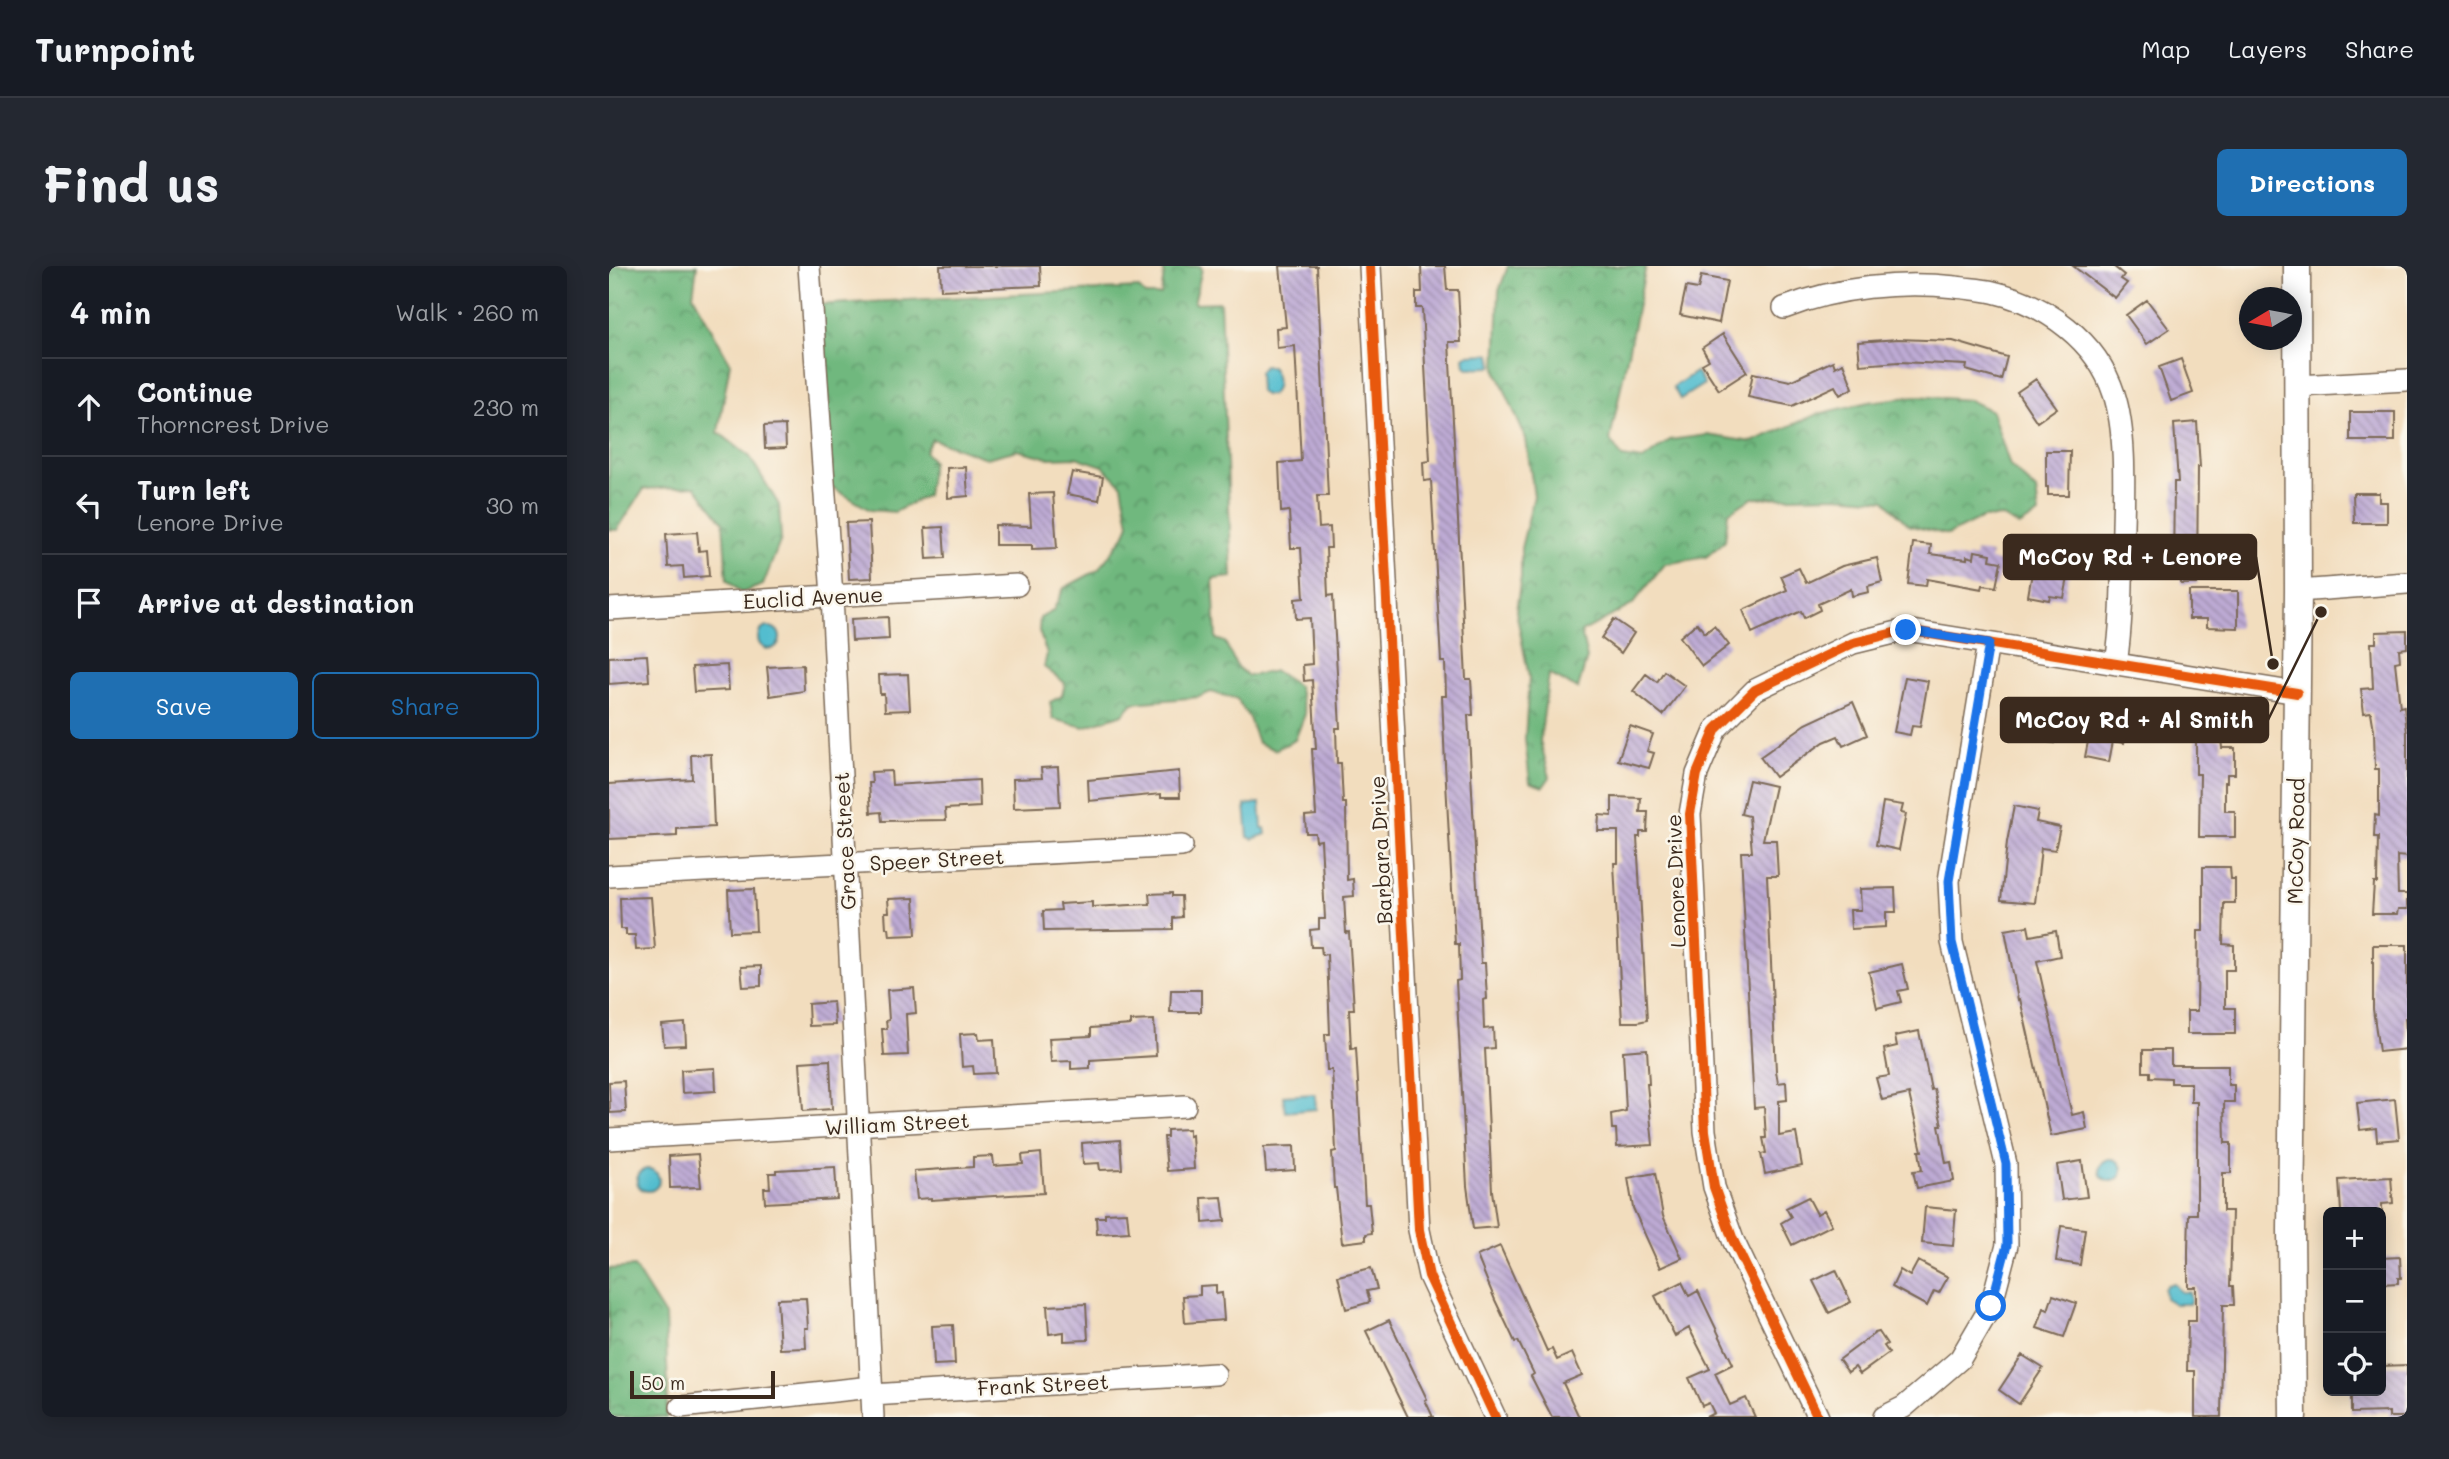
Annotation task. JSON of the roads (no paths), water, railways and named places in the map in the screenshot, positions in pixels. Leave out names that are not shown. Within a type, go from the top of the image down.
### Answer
[{"type":"street","name":"Grace Street","points":[[809,266],[831,596],[873,1417]]},
{"type":"street","name":"Barbara Drive","points":[[1370,266],[1419,1230],[1429,1276],[1495,1417]]},
{"type":"street","name":"McCoy Road","points":[[2293,1417],[2291,1230],[2298,591],[2297,266]]},
{"type":"street","points":[[1784,308],[1815,296],[1852,289],[1904,285],[1992,291],[2024,301],[2053,316],[2081,341],[2103,369],[2114,395],[2121,439],[2124,484],[2121,628],[2116,664]]},
{"type":"street","points":[[2298,386],[2407,380]]},
{"type":"street","points":[[2298,591],[2407,583]]},
{"type":"street","name":"Euclid Avenue","points":[[609,609],[1017,585]]},
{"type":"street","name":"Lenore Drive","points":[[1818,1417],[1733,1240],[1714,1187],[1705,1131],[1690,814],[1697,774],[1716,729],[1755,690],[1853,643],[1906,630],[2297,693]]},
{"type":"street","points":[[1884,1417],[1904,1407],[1960,1359],[1991,1306],[2007,1245],[2006,1164],[1952,942],[1949,881],[1989,643]]},
{"type":"street","name":"Speer Street","points":[[609,876],[1182,846]]},
{"type":"street","name":"William Street","points":[[609,1139],[1185,1107]]},
{"type":"street","name":"Frank Street","points":[[681,1407],[872,1391],[1215,1374]]},
{"type":"water","points":[[1491,354],[1491,367],[1465,366],[1464,357],[1467,355]]},
{"type":"water","points":[[1264,366],[1271,367],[1276,377],[1275,389],[1271,395],[1260,392],[1259,372]]},
{"type":"water","points":[[1696,372],[1704,384],[1680,399],[1673,387]]},
{"type":"water","points":[[769,627],[777,630],[780,638],[777,646],[769,649],[761,646],[758,638],[761,630]]},
{"type":"water","points":[[1260,803],[1262,828],[1265,828],[1266,834],[1253,839],[1248,837],[1245,805]]},
{"type":"water","points":[[1315,1094],[1316,1109],[1285,1112],[1283,1096]]},
{"type":"water","points":[[2111,1159],[2119,1162],[2122,1170],[2119,1178],[2111,1181],[2103,1178],[2100,1170],[2103,1162]]},
{"type":"water","points":[[648,1169],[656,1172],[659,1180],[656,1188],[648,1191],[640,1188],[637,1180],[640,1172]]},
{"type":"water","points":[[2174,1283],[2181,1292],[2189,1292],[2189,1304],[2175,1304],[2165,1298],[2164,1289]]},
{"type":"place","name":"McCoy Rd + Al Smith","points":[[2321,612]]},
{"type":"place","name":"McCoy Rd + Lenore","points":[[2273,664]]}]
